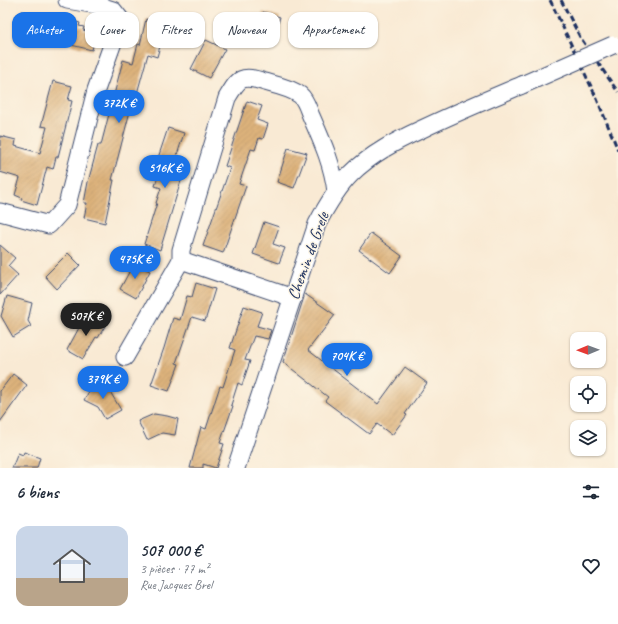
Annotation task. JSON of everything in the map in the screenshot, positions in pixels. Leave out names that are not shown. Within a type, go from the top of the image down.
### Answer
[{"type":"street","points":[[0,212],[50,226],[67,205],[96,90],[121,20],[113,10],[97,5],[67,0]]},
{"type":"street","name":"Chemin de Grele","points":[[236,468],[317,224],[327,205],[350,175],[381,150],[440,120],[615,45]]},
{"type":"street","points":[[125,357],[181,260],[181,250],[227,98],[236,82],[245,78],[254,78],[294,91],[303,98],[325,146],[333,170],[336,192]]},
{"type":"street","points":[[181,260],[293,298]]},
{"type":"building","points":[[147,19],[147,48],[159,48],[157,57],[148,54],[136,97],[134,96],[112,180],[114,180],[105,223],[84,218],[87,203],[84,203],[88,182],[98,145],[101,145],[123,60],[133,63],[137,48],[139,48]]},
{"type":"building","points":[[77,22],[80,23],[79,26],[84,27],[85,48],[92,48],[92,50],[77,46]]},
{"type":"building","points":[[206,40],[213,43],[213,48],[225,49],[209,78],[191,69],[202,48],[205,48]]},
{"type":"building","points":[[53,81],[72,86],[68,100],[72,101],[58,157],[56,157],[53,169],[47,167],[37,205],[21,200],[22,198],[15,195],[20,178],[0,172],[0,136],[16,140],[15,146],[40,153],[47,127],[41,126]]},
{"type":"building","points":[[247,101],[262,106],[257,120],[268,124],[263,139],[259,138],[255,150],[251,149],[239,184],[246,186],[223,253],[203,246],[230,168],[225,166]]},
{"type":"building","points":[[168,128],[184,133],[172,171],[183,174],[160,250],[144,244],[161,188],[155,186],[163,159],[158,158]]},
{"type":"building","points":[[288,148],[307,153],[294,188],[277,182]]},
{"type":"building","points":[[264,222],[279,227],[273,244],[285,248],[279,263],[253,254]]},
{"type":"building","points":[[371,233],[402,256],[390,273],[359,250]]},
{"type":"building","points":[[0,245],[15,258],[8,266],[18,275],[0,295]]},
{"type":"building","points":[[68,253],[80,265],[57,289],[45,276]]},
{"type":"building","points":[[134,263],[150,271],[136,298],[120,289]]},
{"type":"building","points":[[196,283],[215,289],[205,321],[192,317],[176,363],[179,364],[169,391],[151,385],[173,318],[180,320],[187,296],[192,297]]},
{"type":"building","points":[[305,294],[335,315],[308,350],[378,404],[405,367],[427,383],[405,414],[407,415],[392,435],[377,424],[369,434],[325,401],[328,397],[283,362]]},
{"type":"building","points":[[7,296],[32,303],[28,321],[31,326],[13,337],[1,316]]},
{"type":"building","points":[[244,306],[262,312],[257,326],[271,330],[268,339],[254,336],[245,360],[250,361],[242,385],[238,383],[231,405],[233,406],[220,443],[224,444],[216,468],[203,464],[203,468],[190,468],[201,427],[206,429],[220,386],[223,387],[235,350],[230,348]]},
{"type":"building","points":[[86,315],[105,326],[98,338],[96,337],[83,359],[67,350]]},
{"type":"building","points":[[13,374],[27,385],[0,422],[0,391]]},
{"type":"building","points":[[95,381],[109,390],[121,410],[105,419],[98,407],[84,400]]},
{"type":"building","points":[[154,414],[178,419],[175,435],[162,433],[147,440],[138,421]]},
{"type":"building","points":[[24,452],[40,458],[37,468],[12,468],[18,453],[23,455]]},
{"type":"railway","points":[[550,0],[597,99],[618,150]]},
{"type":"railway","points":[[561,0],[580,37],[618,92]]}]
